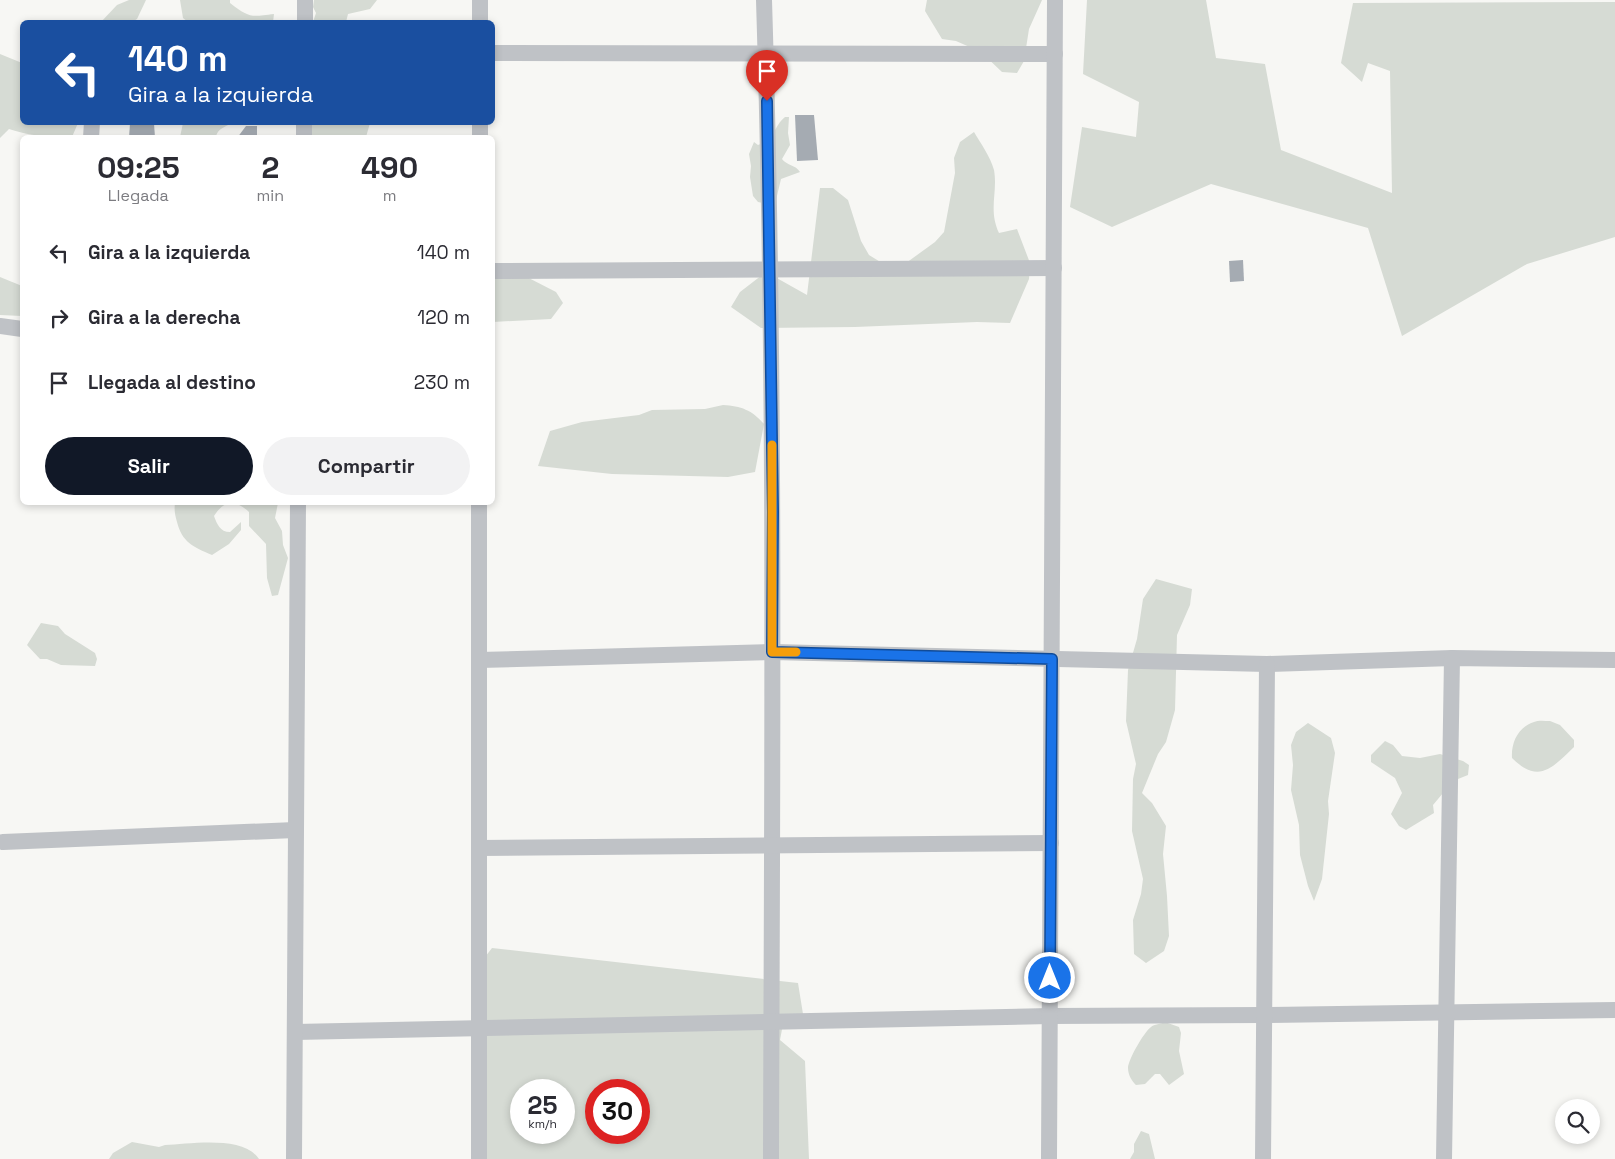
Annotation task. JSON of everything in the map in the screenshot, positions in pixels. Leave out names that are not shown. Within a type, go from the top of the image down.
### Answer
[{"type":"street","points":[[304,0],[305,20]]},
{"type":"street","points":[[480,0],[480,20]]},
{"type":"street","points":[[764,0],[773,512],[771,1159]]},
{"type":"street","points":[[1049,1159],[1055,0]]},
{"type":"street","points":[[495,52],[1055,54]]},
{"type":"street","points":[[495,272],[1054,268]]},
{"type":"street","points":[[0,326],[20,329]]},
{"type":"street","points":[[294,1159],[298,505]]},
{"type":"street","points":[[479,505],[479,1159]]},
{"type":"street","points":[[479,660],[772,652],[1267,664],[1452,658],[1615,660]]},
{"type":"street","points":[[1444,1159],[1452,658]]},
{"type":"street","points":[[1263,1159],[1267,664]]},
{"type":"street","points":[[3,842],[295,830]]},
{"type":"street","points":[[479,848],[1051,843]]},
{"type":"street","points":[[295,1032],[1050,1016],[1615,1010]]},
{"type":"shaded area","points":[[129,0],[146,0],[135,20],[103,20],[117,5]]},
{"type":"shaded area","points":[[180,0],[230,0],[230,3],[246,14],[260,16],[274,14],[273,20],[186,20],[183,18]]},
{"type":"shaded area","points":[[314,0],[377,0],[370,9],[348,14],[346,20],[314,20],[316,13],[313,7]]},
{"type":"shaded area","points":[[927,0],[1042,0],[1029,29],[1024,61],[1017,73],[1002,72],[981,52],[956,41],[942,39],[925,11]]},
{"type":"shaded area","points":[[1087,0],[1206,0],[1216,58],[1265,64],[1281,150],[1392,193],[1390,71],[1368,63],[1362,82],[1341,63],[1353,3],[1615,2],[1615,237],[1527,264],[1402,336],[1368,228],[1211,184],[1112,227],[1070,207],[1082,127],[1136,137],[1139,102],[1083,74]]},
{"type":"shaded area","points":[[0,54],[20,62],[20,125],[77,125],[73,135],[35,135],[9,129],[0,138]]},
{"type":"shaded area","points":[[785,117],[789,117],[788,133],[790,145],[782,159],[800,172],[781,179],[776,200],[772,205],[758,202],[753,196],[749,154],[754,142],[758,145],[768,140]]},
{"type":"shaded area","points":[[182,125],[229,125],[220,130],[217,135],[180,135]]},
{"type":"shaded area","points":[[310,125],[369,125],[367,135],[310,135]]},
{"type":"shaded area","points":[[974,132],[988,155],[994,170],[994,216],[999,233],[1017,229],[1030,263],[1029,279],[1010,323],[977,322],[855,327],[761,328],[731,307],[740,292],[766,272],[807,295],[820,188],[833,188],[848,200],[861,241],[869,255],[895,271],[935,242],[944,232],[955,173],[954,158],[960,142]]},
{"type":"shaded area","points":[[495,272],[519,273],[556,292],[563,303],[551,319],[495,322]]},
{"type":"shaded area","points":[[0,277],[20,285],[20,316],[0,315]]},
{"type":"shaded area","points":[[723,405],[735,406],[746,410],[755,415],[764,424],[755,472],[728,477],[612,474],[538,466],[550,431],[582,422],[639,415],[652,410],[705,409]]},
{"type":"shaded area","points":[[175,505],[225,505],[214,516],[221,529],[227,532],[230,532],[241,522],[241,530],[229,544],[212,555],[185,539],[179,529]]},
{"type":"shaded area","points":[[239,505],[278,505],[275,518],[282,531],[283,545],[288,558],[278,595],[272,596],[267,578],[266,544],[249,526],[249,512]]},
{"type":"shaded area","points":[[1156,579],[1192,589],[1190,605],[1177,635],[1175,710],[1166,742],[1158,754],[1142,793],[1152,803],[1166,826],[1163,854],[1169,936],[1164,951],[1146,963],[1134,954],[1133,920],[1141,894],[1143,879],[1132,831],[1133,779],[1136,764],[1126,721],[1128,670],[1137,639],[1143,599]]},
{"type":"shaded area","points":[[41,623],[58,626],[65,634],[95,653],[97,659],[95,666],[61,665],[47,659],[40,659],[27,645]]},
{"type":"shaded area","points":[[1537,721],[1550,721],[1560,725],[1574,740],[1574,747],[1552,766],[1538,772],[1522,766],[1512,758],[1514,741],[1528,724]]},
{"type":"shaded area","points":[[1308,723],[1331,738],[1335,753],[1328,801],[1329,814],[1322,879],[1314,901],[1300,855],[1299,825],[1291,790],[1293,765],[1291,745],[1296,732]]},
{"type":"shaded area","points":[[1385,741],[1393,745],[1402,756],[1420,758],[1440,754],[1463,761],[1469,765],[1468,775],[1453,781],[1433,805],[1434,813],[1406,830],[1399,826],[1391,814],[1402,793],[1395,778],[1371,762],[1371,755]]},
{"type":"shaded area","points":[[492,948],[798,983],[803,1014],[783,1024],[780,1040],[805,1061],[809,1159],[482,1159],[471,975]]},
{"type":"shaded area","points":[[1165,1022],[1179,1027],[1181,1033],[1179,1051],[1184,1074],[1169,1085],[1160,1074],[1155,1074],[1145,1084],[1136,1085],[1128,1068],[1131,1059],[1148,1030],[1154,1025]]},
{"type":"shaded area","points":[[1141,1131],[1149,1134],[1155,1159],[1130,1159],[1134,1152],[1134,1144]]},
{"type":"shaded area","points":[[132,1142],[159,1147],[202,1143],[229,1144],[252,1151],[259,1159],[109,1159],[113,1153]]},
{"type":"building","points":[[795,115],[814,115],[818,160],[797,161]]},
{"type":"building","points":[[130,125],[154,125],[155,135],[129,135]]},
{"type":"building","points":[[246,126],[257,126],[257,135],[239,135]]},
{"type":"building","points":[[1243,260],[1244,281],[1230,282],[1229,261]]},
{"type":"slow traffic","points":[[772,445],[772,652],[796,652]]},
{"type":"route","points":[[767,101],[773,512],[772,652],[1052,659],[1050,978]]}]
